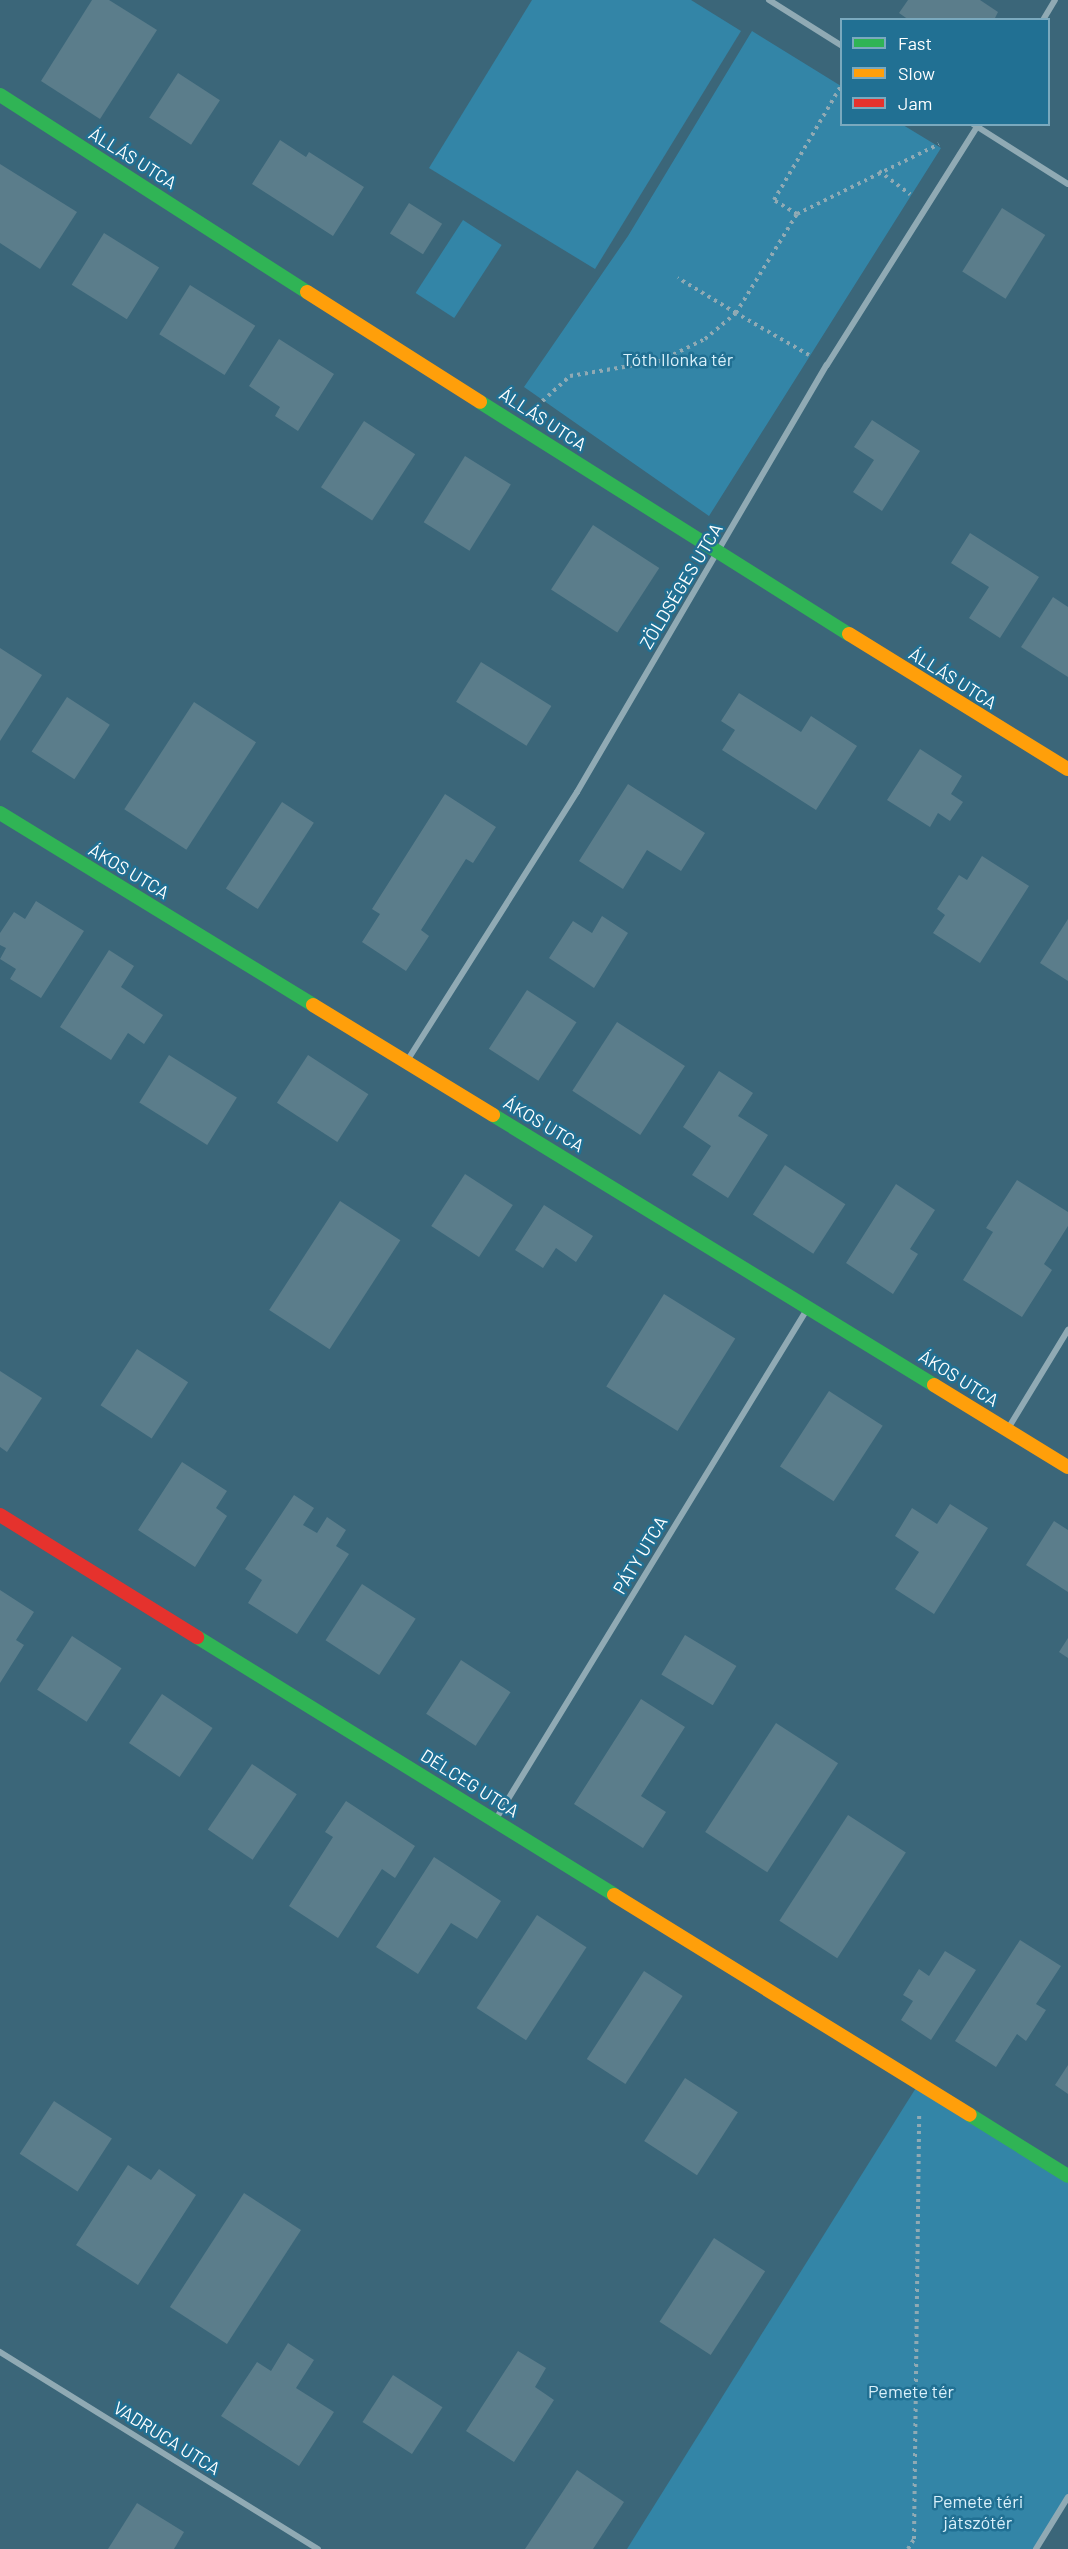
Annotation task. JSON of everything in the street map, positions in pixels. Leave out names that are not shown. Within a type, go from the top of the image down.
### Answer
[{"type":"street","points":[[769,0],[840,45]]},
{"type":"street","points":[[1044,18],[1055,0]]},
{"type":"street","name":"ÁLLÁS UTCA","points":[[0,95],[521,426],[717,554],[1068,770]]},
{"type":"street","name":"ZÖLDSÉGES UTCA","points":[[407,1061],[577,792],[827,365],[928,207],[975,126]]},
{"type":"street","points":[[978,126],[1068,184]]},
{"type":"street","name":"ÁKOS UTCA","points":[[0,813],[809,1306],[1068,1467]]},
{"type":"street","name":"PÁTY UTCA","points":[[495,1820],[809,1306]]},
{"type":"street","points":[[1007,1429],[1068,1330]]},
{"type":"street","name":"DÉLCEG UTCA","points":[[0,1515],[919,2083]]},
{"type":"street","points":[[919,2083],[1068,2176]]},
{"type":"street","name":"VADRUCA UTCA","points":[[0,2352],[318,2549]]},
{"type":"street","points":[[1036,2549],[1068,2497]]},
{"type":"path","points":[[797,214],[774,200],[840,87]]},
{"type":"path","points":[[521,426],[555,386],[570,376],[660,361],[705,339],[736,313],[797,214],[879,171],[974,126]]},
{"type":"path","points":[[879,171],[928,207]]},
{"type":"path","points":[[678,278],[827,365]]},
{"type":"path","points":[[908,2549],[914,2539],[919,2083]]},
{"type":"green space","points":[[532,0],[691,0],[741,31],[595,269],[429,168]]},
{"type":"green space","name":"Tóth Ilonka tér","points":[[752,31],[840,85],[840,126],[905,126],[941,148],[709,516],[524,387],[628,236]]},
{"type":"green space","points":[[463,220],[502,245],[454,318],[416,293]]},
{"type":"green space","name":"Pemete tér","points":[[919,2083],[1068,2176],[1068,2497],[1036,2549],[627,2549]]},
{"type":"building","points":[[92,0],[109,0],[157,30],[100,119],[41,81]]},
{"type":"building","points":[[908,0],[980,0],[998,12],[995,18],[906,18],[899,13]]},
{"type":"building","points":[[178,73],[220,100],[191,145],[149,117]]},
{"type":"building","points":[[280,140],[306,157],[309,152],[364,187],[333,236],[252,184]]},
{"type":"building","points":[[0,164],[77,212],[40,269],[0,243]]},
{"type":"building","points":[[409,203],[442,224],[423,254],[390,234]]},
{"type":"building","points":[[1002,208],[1045,235],[1006,299],[962,272]]},
{"type":"building","points":[[104,233],[159,267],[127,319],[72,285]]},
{"type":"building","points":[[190,285],[255,326],[225,375],[159,334]]},
{"type":"building","points":[[279,339],[334,374],[298,431],[275,416],[280,407],[249,386]]},
{"type":"building","points":[[872,420],[920,451],[882,511],[853,492],[874,460],[854,447]]},
{"type":"building","points":[[364,421],[415,454],[372,520],[321,487]]},
{"type":"building","points":[[465,456],[511,485],[469,551],[424,522]]},
{"type":"building","points":[[593,525],[659,568],[617,633],[551,590]]},
{"type":"building","points":[[970,533],[1039,577],[1000,638],[969,618],[989,587],[951,563]]},
{"type":"building","points":[[1053,597],[1068,607],[1068,677],[1021,647]]},
{"type":"building","points":[[0,648],[42,675],[0,741]]},
{"type":"building","points":[[481,662],[551,706],[526,746],[456,702]]},
{"type":"building","points":[[739,693],[801,732],[811,716],[857,746],[816,810],[722,750],[735,730],[721,721]]},
{"type":"building","points":[[67,697],[110,725],[74,779],[32,752]]},
{"type":"building","points":[[194,702],[256,742],[186,850],[124,809]]},
{"type":"building","points":[[920,749],[962,776],[951,794],[963,802],[950,821],[938,813],[930,827],[887,800]]},
{"type":"building","points":[[628,784],[705,833],[681,871],[647,850],[623,889],[579,861]]},
{"type":"building","points":[[445,794],[496,827],[473,863],[466,859],[421,930],[429,936],[406,971],[362,942],[380,914],[372,909]]},
{"type":"building","points":[[282,802],[314,823],[258,909],[226,888]]},
{"type":"building","points":[[982,856],[1029,886],[980,963],[933,933],[945,915],[937,909],[959,875],[967,880]]},
{"type":"building","points":[[36,901],[84,931],[41,998],[10,979],[16,969],[0,959],[6,948],[0,945],[0,933],[14,912],[25,919]]},
{"type":"building","points":[[602,916],[628,933],[594,988],[549,958],[573,921],[592,933]]},
{"type":"building","points":[[1068,919],[1068,981],[1040,963]]},
{"type":"building","points":[[109,950],[134,966],[121,987],[163,1015],[144,1044],[128,1033],[111,1060],[60,1027]]},
{"type":"building","points":[[527,990],[576,1022],[538,1081],[489,1049]]},
{"type":"building","points":[[617,1022],[685,1066],[640,1135],[572,1091]]},
{"type":"building","points":[[169,1055],[237,1097],[207,1145],[139,1102]]},
{"type":"building","points":[[308,1055],[368,1094],[337,1142],[277,1103]]},
{"type":"building","points":[[719,1071],[753,1093],[738,1116],[768,1135],[728,1198],[692,1175],[711,1146],[683,1127]]},
{"type":"building","points":[[785,1165],[845,1204],[813,1254],[753,1214]]},
{"type":"building","points":[[465,1174],[513,1205],[479,1257],[431,1226]]},
{"type":"building","points":[[1017,1180],[1068,1212],[1068,1226],[1044,1264],[1052,1270],[1022,1317],[963,1280],[993,1232],[986,1228]]},
{"type":"building","points":[[896,1184],[935,1210],[910,1249],[918,1254],[893,1294],[846,1263]]},
{"type":"building","points":[[340,1201],[400,1240],[330,1349],[269,1310]]},
{"type":"building","points":[[544,1205],[593,1236],[576,1262],[556,1248],[543,1268],[515,1250]]},
{"type":"building","points":[[664,1294],[735,1339],[677,1431],[606,1386]]},
{"type":"building","points":[[137,1349],[188,1382],[152,1438],[101,1405]]},
{"type":"building","points":[[0,1371],[42,1398],[7,1452],[0,1447]]},
{"type":"building","points":[[829,1391],[883,1426],[834,1501],[780,1466]]},
{"type":"building","points":[[182,1462],[227,1491],[216,1508],[227,1516],[195,1567],[138,1530]]},
{"type":"building","points":[[294,1495],[314,1508],[303,1525],[317,1533],[327,1517],[346,1530],[336,1546],[349,1554],[297,1634],[248,1603],[262,1580],[245,1569]]},
{"type":"building","points":[[950,1504],[988,1528],[934,1614],[895,1589],[919,1552],[895,1536],[912,1508],[937,1524]]},
{"type":"building","points":[[1054,1521],[1068,1530],[1068,1592],[1026,1565]]},
{"type":"building","points":[[362,1584],[416,1619],[379,1675],[326,1640]]},
{"type":"building","points":[[0,1590],[34,1612],[16,1640],[24,1645],[0,1683]]},
{"type":"building","points":[[685,1635],[736,1666],[713,1705],[661,1674]]},
{"type":"building","points":[[72,1636],[121,1668],[87,1722],[37,1690]]},
{"type":"building","points":[[1068,1638],[1068,1658],[1059,1652]]},
{"type":"building","points":[[461,1660],[510,1692],[476,1746],[426,1714]]},
{"type":"building","points":[[162,1694],[213,1728],[180,1777],[129,1743]]},
{"type":"building","points":[[641,1699],[685,1727],[641,1796],[666,1812],[643,1848],[574,1804]]},
{"type":"building","points":[[776,1723],[838,1763],[767,1872],[705,1832]]},
{"type":"building","points":[[252,1764],[297,1794],[253,1860],[208,1829]]},
{"type":"building","points":[[346,1801],[415,1846],[395,1878],[382,1869],[338,1938],[289,1906],[333,1837],[325,1832]]},
{"type":"building","points":[[848,1815],[906,1853],[837,1958],[779,1921]]},
{"type":"building","points":[[434,1857],[501,1901],[477,1939],[451,1923],[418,1974],[376,1947]]},
{"type":"building","points":[[537,1915],[586,1947],[526,2040],[477,2008]]},
{"type":"building","points":[[1020,1940],[1061,1966],[1036,2004],[1046,2010],[1026,2041],[1017,2034],[996,2067],[955,2041]]},
{"type":"building","points":[[945,1951],[976,1970],[931,2040],[901,2020],[913,2001],[903,1995],[919,1969],[929,1976]]},
{"type":"building","points":[[644,1971],[683,1996],[625,2084],[587,2059]]},
{"type":"building","points":[[1068,2065],[1068,2094],[1055,2085]]},
{"type":"building","points":[[685,2078],[738,2112],[697,2175],[644,2141]]},
{"type":"building","points":[[54,2101],[112,2139],[78,2191],[20,2154]]},
{"type":"building","points":[[128,2165],[151,2180],[159,2169],[196,2195],[138,2285],[76,2245]]},
{"type":"building","points":[[244,2193],[301,2230],[227,2344],[170,2307]]},
{"type":"building","points":[[714,2238],[765,2271],[711,2355],[660,2322]]},
{"type":"building","points":[[288,2343],[314,2360],[296,2388],[334,2412],[299,2466],[221,2416],[257,2362],[271,2371]]},
{"type":"building","points":[[518,2351],[546,2368],[535,2387],[554,2400],[514,2462],[466,2431]]},
{"type":"building","points":[[393,2375],[442,2407],[412,2454],[363,2422]]},
{"type":"building","points":[[577,2470],[624,2502],[593,2549],[525,2549]]},
{"type":"building","points":[[137,2503],[184,2532],[174,2549],[108,2549]]},
{"type":"traffic: fast","points":[[0,95],[307,292]]},
{"type":"traffic: fast","points":[[480,402],[849,634]]},
{"type":"traffic: fast","points":[[0,813],[313,1005]]},
{"type":"traffic: fast","points":[[493,1115],[934,1385]]},
{"type":"traffic: fast","points":[[197,1637],[614,1895]]},
{"type":"traffic: fast","points":[[970,2115],[1068,2176]]},
{"type":"traffic: slow","points":[[307,292],[480,402]]},
{"type":"traffic: slow","points":[[849,634],[1068,769]]},
{"type":"traffic: slow","points":[[313,1005],[493,1115]]},
{"type":"traffic: slow","points":[[934,1385],[1068,1467]]},
{"type":"traffic: slow","points":[[614,1895],[970,2115]]},
{"type":"traffic: jam","points":[[0,1515],[197,1637]]},
{"type":"park label","name":"Pemete téri játszótér","points":[[978,2512]]}]
